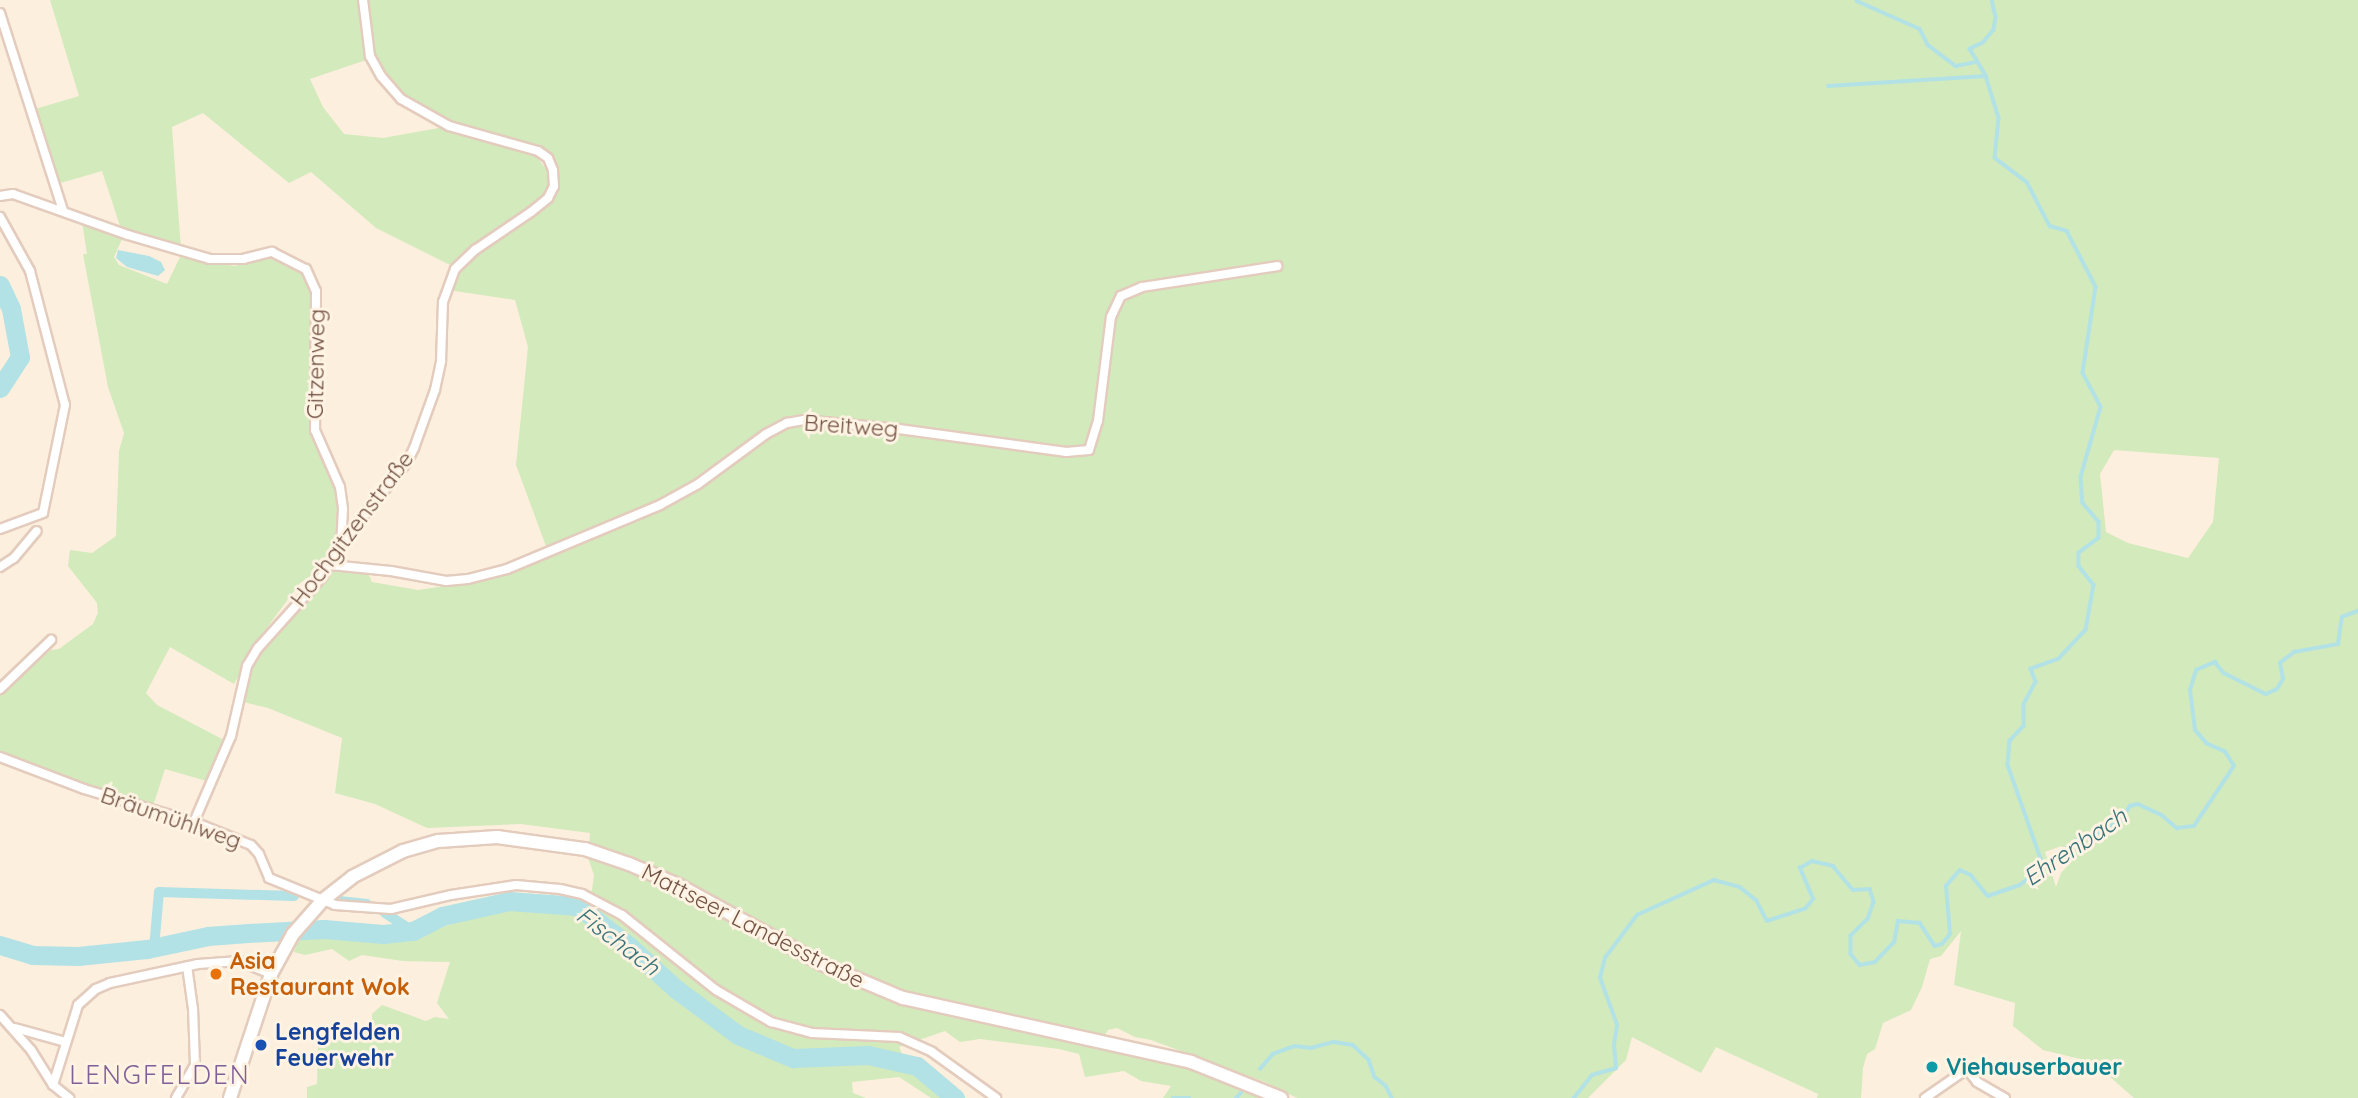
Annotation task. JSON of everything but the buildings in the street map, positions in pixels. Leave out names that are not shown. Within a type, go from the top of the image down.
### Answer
[{"type":"main road","name":"Mattseer Landesstraße","points":[[230,1098],[271,974],[284,948],[323,900],[373,865],[403,851],[439,841],[497,837],[584,849],[678,885],[857,981],[915,1000],[1191,1062],[1281,1098]]},
{"type":"street","name":"Hochgitzenstraße","points":[[194,822],[231,736],[247,666],[258,648],[331,565],[341,544],[407,462],[414,448],[435,390],[441,361],[443,302],[455,269],[475,250],[548,198],[554,186],[554,170],[548,158],[538,151],[449,127],[401,99],[381,76],[370,56],[365,38],[363,0]]},
{"type":"street","points":[[0,13],[63,210]]},
{"type":"street","name":"Gitzenweg","points":[[0,196],[13,194],[63,210],[128,236],[210,260],[243,259],[272,252],[306,269],[316,291],[317,305],[315,430],[340,487],[343,509],[341,544]]},
{"type":"street","points":[[0,217],[30,271],[65,405],[43,513],[0,529]]},
{"type":"street","name":"Breitweg","points":[[331,565],[446,580],[468,579],[507,569],[660,505],[698,484],[776,428],[804,420],[886,427],[1066,452],[1089,450],[1098,421],[1111,317],[1121,296],[1142,287],[1277,265]]},
{"type":"street","points":[[0,567],[14,558],[37,531]]},
{"type":"street","points":[[0,689],[51,640]]},
{"type":"street","name":"Bräumühlweg","points":[[0,757],[83,789],[194,822],[251,845],[259,854],[270,878],[302,888],[335,905],[391,909],[506,885],[537,885],[582,894],[622,915],[716,990],[771,1022],[812,1033],[899,1037],[932,1052],[996,1098]]},
{"type":"street","points":[[53,1085],[78,1005],[87,995],[110,983],[187,965],[239,961],[271,974]]},
{"type":"street","points":[[176,1098],[195,1065],[193,1009],[187,965]]},
{"type":"street","points":[[0,1015],[31,1050],[53,1085],[69,1098]]},
{"type":"street","points":[[12,1027],[66,1042]]},
{"type":"street","points":[[1925,1098],[1967,1069],[1978,1082],[2005,1098]]},
{"type":"green space","points":[[50,0],[361,0],[363,36],[369,59],[310,79],[323,107],[344,134],[383,138],[444,127],[536,156],[549,173],[547,191],[543,197],[453,265],[448,264],[376,228],[311,172],[289,183],[203,113],[172,127],[181,249],[121,229],[102,171],[57,184],[35,109],[79,96]]},
{"type":"green space","points":[[366,0],[2358,0],[2358,1098],[2134,1098],[2093,1062],[2043,1050],[2013,1026],[2015,1003],[1954,985],[1961,931],[1941,956],[1930,959],[1922,987],[1911,1010],[1883,1023],[1875,1049],[1867,1054],[1861,1098],[1817,1098],[1818,1094],[1716,1047],[1701,1073],[1632,1037],[1626,1060],[1588,1098],[1297,1098],[1265,1082],[1151,1040],[1135,1037],[1117,1028],[1108,1030],[1098,1046],[1171,1061],[1270,1098],[1163,1098],[1171,1086],[1141,1081],[1124,1071],[1085,1077],[1079,1054],[980,1039],[960,1042],[945,1031],[899,1047],[911,1073],[943,1098],[931,1098],[899,1077],[852,1082],[853,1093],[866,1098],[307,1098],[307,1087],[317,1084],[318,1042],[363,1030],[372,1022],[372,1014],[382,1005],[426,1021],[435,1017],[449,1019],[437,1003],[450,962],[403,961],[362,955],[349,961],[332,949],[305,955],[294,952],[306,932],[413,938],[476,915],[519,905],[579,911],[592,890],[594,875],[588,858],[590,833],[521,824],[427,828],[375,804],[335,793],[342,738],[268,708],[243,702],[241,687],[254,657],[326,574],[334,570],[367,571],[372,582],[418,590],[491,579],[550,557],[516,465],[528,347],[515,300],[448,290],[464,262],[528,216],[553,188],[550,159],[444,122],[415,107],[387,82],[372,51]],"holes":[[[2114,450],[2219,458],[2213,522],[2188,558],[2128,543],[2106,532],[2100,474]],[[2061,846],[2072,861],[2061,873],[2056,887],[2045,852]]]},
{"type":"green space","points":[[82,222],[123,237],[114,257],[119,265],[167,284],[180,257],[235,266],[259,258],[273,257],[307,275],[315,297],[310,419],[341,499],[337,546],[328,564],[300,583],[266,629],[234,684],[170,647],[146,693],[157,705],[226,741],[210,782],[165,769],[153,806],[100,790],[0,751],[0,694],[51,650],[59,649],[93,624],[98,613],[97,603],[68,566],[70,550],[92,553],[116,536],[119,451],[124,433],[108,387],[83,254],[87,254]]},
{"type":"water","points":[[118,250],[149,256],[161,262],[165,270],[158,276],[127,267],[116,258]]},
{"type":"waterway","points":[[1992,0],[1996,17],[1994,30],[1983,43],[1970,49],[1986,76],[1999,118],[1995,158],[2027,182],[2050,226],[2067,231],[2096,287],[2083,373],[2101,407],[2081,477],[2083,503],[2099,522],[2099,538],[2079,553],[2079,566],[2094,585],[2086,630],[2059,659],[2031,669],[2036,682],[2024,705],[2024,726],[2010,741],[2008,765],[2044,867]]},
{"type":"waterway","points":[[1857,1],[1920,29],[1928,45],[1956,66],[1977,62]]},
{"type":"waterway","points":[[1828,86],[1986,76]]},
{"type":"waterway","name":"Fischach","points":[[0,285],[11,309],[20,357],[0,388]]},
{"type":"waterway","name":"Ehrenbach","points":[[1574,1098],[1592,1075],[1616,1068],[1614,1045],[1617,1025],[1600,978],[1605,958],[1637,915],[1714,880],[1740,887],[1757,901],[1767,921],[1805,909],[1813,899],[1800,868],[1812,861],[1833,866],[1853,890],[1870,889],[1874,902],[1868,919],[1851,936],[1851,954],[1860,965],[1875,962],[1894,942],[1898,921],[1920,923],[1935,946],[1942,944],[1950,934],[1946,886],[1960,870],[1971,875],[1988,896],[2020,885],[2082,836],[2098,833],[2121,820],[2130,806],[2138,804],[2162,815],[2177,828],[2194,826],[2234,766],[2225,752],[2207,744],[2195,730],[2190,690],[2196,670],[2215,662],[2224,673],[2266,694],[2277,689],[2283,679],[2280,663],[2294,652],[2338,644],[2342,617],[2358,611]]},
{"type":"waterway","points":[[154,948],[159,892],[294,896]]},
{"type":"waterway","points":[[339,901],[367,904]]},
{"type":"waterway","name":"Fischach","points":[[0,945],[32,955],[78,956],[147,949],[208,936],[248,933],[324,929],[383,934],[413,931],[442,916],[509,901],[578,906],[629,946],[676,989],[738,1035],[793,1058],[868,1055],[917,1066],[955,1098]]},
{"type":"waterway","points":[[385,913],[413,931]]},
{"type":"waterway","name":"Ehrenbach","points":[[1260,1069],[1273,1054],[1295,1046],[1311,1048],[1334,1042],[1353,1045],[1369,1060],[1375,1077],[1386,1086],[1392,1098]]},
{"type":"waterway","name":"Ehrenbach","points":[[1236,1098],[1241,1093]]},
{"type":"waterway","name":"Ehrenbach","points":[[1173,1098],[1189,1098]]},
{"type":"place","name":"Asia Restaurant Wok","points":[[216,974]]},
{"type":"place","name":"Lengfelden Feuerwehr","points":[[261,1045]]},
{"type":"place","name":"Viehauserbauer","points":[[1932,1067]]},
{"type":"district","name":"LENGFELDEN","points":[[160,1075]]}]
